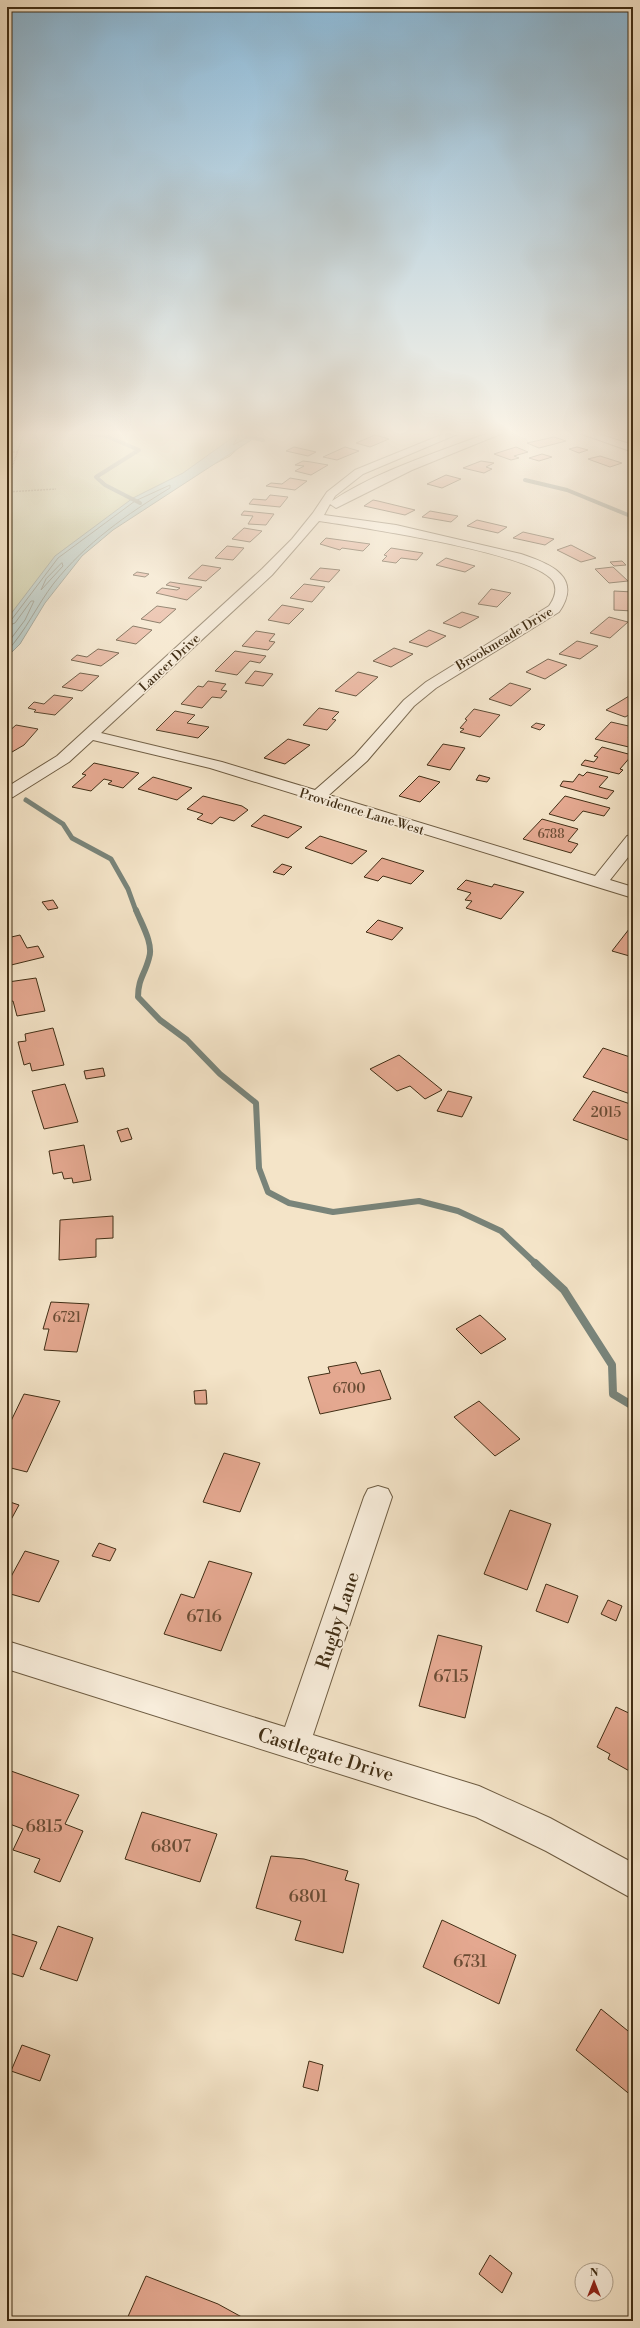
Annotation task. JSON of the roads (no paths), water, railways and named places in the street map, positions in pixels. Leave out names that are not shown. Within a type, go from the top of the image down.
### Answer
[{"type":"street","name":"Lancer Drive","points":[[7,794],[52,767],[90,735],[268,572],[295,542]]},
{"type":"street","name":"Brookmeade Drive","points":[[317,797],[361,758],[404,708],[431,684],[554,609],[561,601],[563,594],[560,581],[553,574],[535,563],[517,557],[451,542]]},
{"type":"street","name":"Providence Lane West","points":[[90,735],[139,745],[208,763],[633,893]]},
{"type":"street","points":[[598,883],[633,840]]},
{"type":"street","name":"Rugby Lane","points":[[295,1744],[378,1497]]},
{"type":"street","name":"Castlegate Drive","points":[[7,1655],[480,1802],[530,1823],[564,1841],[633,1882]]},
{"type":"water","points":[[74,542],[99,542],[82,556],[45,603],[20,644],[7,657],[7,619],[55,556]]},
{"type":"waterway","points":[[26,800],[63,824],[72,838],[111,859],[128,889],[136,911]]},
{"type":"waterway","points":[[136,910],[144,927],[150,946],[147,964],[139,986],[138,997],[160,1020],[187,1040],[220,1074],[256,1103],[259,1168],[268,1192],[289,1203],[333,1212],[419,1201],[458,1211],[501,1231],[536,1264]]},
{"type":"waterway","points":[[535,1263],[564,1290],[612,1365],[613,1394],[633,1406]]}]
